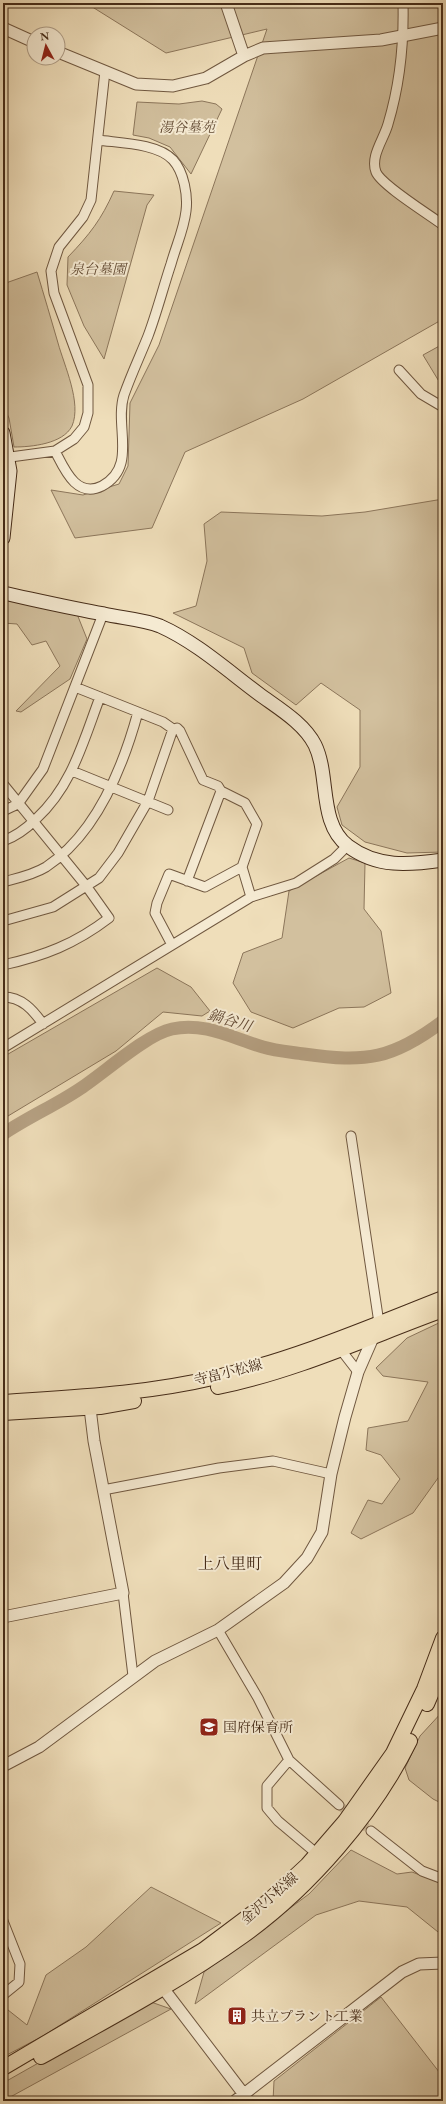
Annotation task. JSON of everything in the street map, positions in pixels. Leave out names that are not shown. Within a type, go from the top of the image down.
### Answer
[{"type":"main road","points":[[3,433],[5,458],[10,471],[3,538]]},
{"type":"main road","points":[[3,593],[159,625],[189,642],[285,714],[306,732],[314,745],[322,766],[330,820],[337,834],[347,846],[371,860],[396,865],[443,860]]},
{"type":"main road","name":"寺畠小松線","points":[[90,1402],[217,1377],[315,1348],[443,1298]]},
{"type":"main road","name":"寺畠小松線","points":[[3,1402],[23,1406],[90,1402],[219,1386],[278,1371],[341,1350],[443,1310]]},
{"type":"main road","name":"寺畠小松線","points":[[3,1413],[23,1406]]},
{"type":"main road","name":"金沢小松線","points":[[3,2068],[203,1950],[267,1902],[307,1865],[345,1821],[393,1753],[424,1689],[443,1638]]},
{"type":"main road","name":"金沢小松線","points":[[3,2078],[163,1988],[258,1924],[295,1891],[354,1830],[379,1795],[401,1759],[443,1667]]},
{"type":"street","points":[[226,3],[244,56]]},
{"type":"street","points":[[403,3],[404,36],[395,101],[384,138],[374,156],[376,173],[386,184],[443,225]]},
{"type":"street","points":[[3,28],[26,38]]},
{"type":"street","points":[[66,55],[136,84],[174,86],[206,78],[244,56],[275,45],[357,42],[404,36],[443,28]]},
{"type":"street","points":[[5,458],[55,451],[65,446],[84,427],[88,413],[90,393],[80,360],[54,293],[51,271],[59,247],[83,217],[91,200],[105,71]]},
{"type":"street","points":[[55,451],[69,478],[76,485],[88,488],[100,487],[117,475],[122,460],[121,405],[154,319],[183,227],[186,210],[186,186],[174,160],[169,156],[143,145],[98,140]]},
{"type":"street","points":[[399,370],[421,394],[443,407]]},
{"type":"street","points":[[3,811],[18,804],[43,769],[103,614]]},
{"type":"street","points":[[75,687],[163,722],[173,729],[178,728],[203,780],[218,786],[221,791],[245,803],[257,824],[242,867],[251,897]]},
{"type":"street","points":[[3,841],[28,828],[51,806],[72,771],[100,697]]},
{"type":"street","points":[[3,882],[33,874],[61,856],[88,825],[110,785],[133,731],[138,712]]},
{"type":"street","points":[[3,921],[53,907],[87,887],[99,878],[110,865],[148,801],[173,729]]},
{"type":"street","points":[[72,771],[110,785],[168,810]]},
{"type":"street","points":[[3,784],[87,887],[109,918],[76,941],[55,951],[3,965]]},
{"type":"street","points":[[187,881],[221,791]]},
{"type":"street","points":[[3,1048],[251,897],[296,883],[334,858],[347,846]]},
{"type":"street","points":[[172,945],[155,913],[157,903],[169,874],[205,887],[242,867]]},
{"type":"street","points":[[3,997],[16,999],[26,1004],[43,1024]]},
{"type":"street","points":[[3,1766],[40,1747],[155,1661],[218,1630],[284,1583],[307,1558],[322,1532],[331,1474],[358,1372],[379,1323],[351,1136]]},
{"type":"street","points":[[341,1350],[358,1372]]},
{"type":"street","points":[[90,1402],[103,1490],[123,1593],[133,1676]]},
{"type":"street","points":[[103,1490],[219,1468],[273,1461],[331,1474]]},
{"type":"street","points":[[3,1617],[123,1593]]},
{"type":"street","points":[[218,1630],[258,1698],[289,1760],[339,1805]]},
{"type":"street","points":[[289,1760],[267,1786],[268,1808],[278,1821],[316,1853]]},
{"type":"street","points":[[370,1831],[422,1872],[443,1879]]},
{"type":"street","points":[[3,1921],[20,1964],[19,1982],[3,1995]]},
{"type":"street","points":[[163,1988],[243,2099],[402,1972],[419,1964],[443,1963]]},
{"type":"green space","points":[[86,3],[443,3],[443,319],[303,399],[185,452],[152,528],[75,538],[51,490],[83,495],[119,484],[128,466],[130,403],[159,345],[267,29],[166,53]]},
{"type":"green space","name":"湯谷墓苑","points":[[202,101],[216,104],[222,109],[191,174],[170,147],[149,138],[133,135],[137,102],[179,104]]},
{"type":"green space","name":"泉台墓園","points":[[114,191],[154,195],[147,205],[104,359],[84,326],[67,285],[68,257],[83,241],[94,226]]},
{"type":"green space","points":[[37,272],[74,395],[75,417],[68,432],[54,441],[37,445],[14,447],[9,418],[3,406],[3,284]]},
{"type":"green space","points":[[443,344],[443,388],[423,355]]},
{"type":"green space","points":[[443,499],[443,852],[407,853],[365,842],[342,825],[337,807],[360,767],[360,710],[321,683],[296,705],[252,673],[244,648],[173,613],[196,606],[207,561],[204,524],[221,512],[322,516],[365,512]]},
{"type":"green space","points":[[3,600],[77,614],[87,639],[70,679],[21,712],[16,711],[60,666],[46,641],[32,645],[17,624],[3,623]]},
{"type":"green space","points":[[349,858],[365,863],[364,909],[381,931],[391,993],[364,1007],[339,1008],[293,1028],[251,1012],[233,983],[243,953],[282,938],[289,891]]},
{"type":"green space","points":[[157,968],[191,987],[210,1011],[202,1016],[163,1012],[116,1051],[3,1119],[3,1057]]},
{"type":"green space","points":[[443,1321],[443,1471],[413,1513],[361,1539],[351,1533],[368,1500],[382,1504],[400,1479],[381,1455],[366,1450],[368,1428],[408,1421],[428,1382],[383,1376],[376,1368],[407,1338]]},
{"type":"green space","points":[[443,1711],[443,1804],[433,1799],[409,1780],[405,1768],[420,1736]]},
{"type":"green space","points":[[351,1850],[397,1874],[412,1872],[443,1884],[443,1936],[407,1907],[359,1901],[316,1915],[195,2004],[204,1972],[309,1894]]},
{"type":"green space","points":[[151,1887],[221,1923],[43,2036],[3,2057],[3,2006],[27,2025],[46,1975],[86,1947]]},
{"type":"green space","points":[[381,1997],[443,2077],[443,2101],[273,2101],[274,2081]]},
{"type":"green space","points":[[148,2001],[171,2009],[3,2101],[3,2083]]},
{"type":"waterway","name":"鍋谷川","points":[[3,1134],[81,1088],[150,1038],[172,1029],[184,1027],[207,1029],[273,1050],[326,1057],[362,1058],[393,1051],[425,1034],[443,1021]]},
{"type":"tunnel","points":[[339,1805],[371,1831]]},
{"type":"place","name":"国府保育所","points":[[209,1727]]},
{"type":"place","name":"共立プラント工業","points":[[237,2016]]},
{"type":"district","name":"上八里町","points":[[230,1563]]}]
